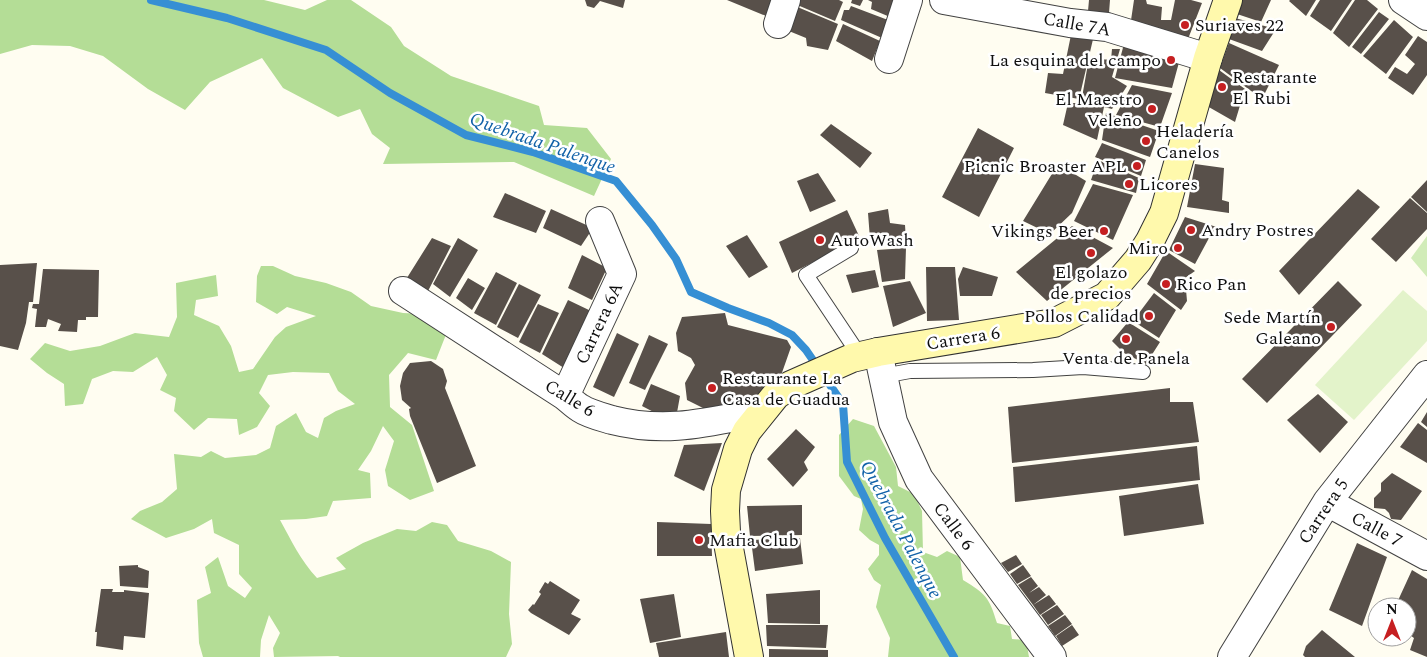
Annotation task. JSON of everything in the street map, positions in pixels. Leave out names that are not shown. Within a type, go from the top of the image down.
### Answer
[{"type":"main road","name":"Carrera 6","points":[[749,657],[726,532],[726,490],[738,450],[748,430],[761,412],[776,395],[791,385],[868,360],[1054,323],[1107,296],[1138,260],[1164,213],[1208,58],[1228,0]]},
{"type":"street","points":[[889,59],[908,0]]},
{"type":"street","name":"Calle 7A","points":[[944,0],[1107,27],[1208,58]]},
{"type":"street","points":[[1403,0],[1427,16]]},
{"type":"street","name":"Carrera 6A","points":[[565,396],[622,274],[600,222]]},
{"type":"street","name":"Calle 6","points":[[403,291],[565,396],[581,410],[604,418],[628,424],[676,427],[761,412]]},
{"type":"street","name":"Calle 6","points":[[868,360],[919,479],[1052,657]]},
{"type":"street","name":"Carrera 5","points":[[1232,657],[1327,502],[1427,374]]},
{"type":"street","name":"Calle 7","points":[[1327,502],[1427,556]]},
{"type":"lane","points":[[851,248],[806,275],[868,360],[910,371],[1033,370],[1082,367],[1143,372]]},
{"type":"green space","points":[[0,0],[264,0],[305,10],[327,0],[351,0],[391,27],[404,46],[451,76],[539,106],[544,125],[587,128],[611,159],[594,196],[514,162],[383,164],[390,148],[372,134],[360,109],[338,117],[283,88],[262,58],[210,82],[185,110],[148,89],[103,56],[70,46],[32,45],[0,54]]},
{"type":"green space","points":[[1427,236],[1427,277],[1411,258]]},
{"type":"green space","points":[[261,266],[273,266],[295,276],[326,283],[351,292],[371,306],[403,313],[423,314],[447,332],[436,360],[408,353],[389,375],[390,407],[412,425],[434,491],[410,500],[388,486],[385,470],[394,441],[383,426],[371,451],[358,470],[370,473],[371,498],[333,501],[327,516],[280,520],[292,543],[317,578],[346,569],[336,558],[363,543],[397,529],[416,531],[432,522],[447,525],[458,541],[491,551],[511,562],[509,614],[512,644],[506,657],[274,657],[273,648],[280,633],[269,615],[261,640],[260,657],[203,657],[199,643],[197,600],[211,593],[205,567],[218,557],[228,586],[245,598],[252,588],[239,574],[239,545],[214,533],[212,519],[194,529],[166,538],[131,519],[140,511],[162,502],[177,489],[174,454],[201,457],[211,451],[225,458],[256,455],[270,448],[276,426],[296,413],[306,432],[318,438],[324,418],[355,404],[338,391],[329,373],[293,372],[268,375],[259,393],[270,406],[257,427],[239,435],[237,419],[208,418],[194,430],[174,411],[176,398],[160,390],[167,375],[157,357],[133,372],[113,371],[92,379],[83,404],[65,406],[64,384],[30,359],[45,343],[70,351],[100,346],[135,333],[169,337],[177,317],[176,283],[216,275],[218,296],[196,300],[194,315],[219,326],[231,346],[239,372],[253,369],[275,337],[286,327],[316,316],[287,307],[277,314],[256,302],[257,276]]},
{"type":"green space","points":[[1403,290],[1427,311],[1427,341],[1354,420],[1315,385]]},
{"type":"green space","points":[[853,419],[874,426],[896,467],[898,486],[914,494],[922,511],[923,552],[937,557],[947,551],[960,557],[963,580],[986,597],[992,607],[997,623],[1010,626],[1012,639],[1026,640],[1029,657],[888,657],[890,638],[876,607],[881,585],[874,580],[868,569],[879,555],[879,545],[859,530],[863,509],[861,499],[854,496],[839,476],[839,435]]},
{"type":"building","points":[[585,0],[625,0],[623,8],[600,1],[594,8],[587,6]]},
{"type":"building","points":[[727,0],[776,0],[771,18]]},
{"type":"building","points":[[796,0],[839,0],[843,2],[835,21],[795,4]]},
{"type":"building","points":[[852,0],[863,0],[860,6],[851,3]]},
{"type":"building","points":[[868,0],[895,0],[890,17],[871,9],[872,2]]},
{"type":"building","points":[[1089,0],[1110,0],[1109,13],[1088,11]]},
{"type":"building","points":[[1134,0],[1146,0],[1147,4],[1162,7],[1161,20],[1171,20],[1175,0],[1191,0],[1202,3],[1188,39],[1130,27]]},
{"type":"building","points":[[1242,0],[1271,0],[1261,22],[1237,14]]},
{"type":"building","points":[[1290,0],[1316,0],[1306,16]]},
{"type":"building","points":[[1320,0],[1352,0],[1331,31],[1310,16]]},
{"type":"building","points":[[1355,0],[1367,0],[1378,9],[1349,47],[1333,33]]},
{"type":"building","points":[[795,6],[838,24],[828,50],[807,46],[806,38],[784,29]]},
{"type":"building","points":[[851,6],[888,20],[882,38],[841,20],[844,10],[849,10]]},
{"type":"building","points":[[1379,12],[1389,19],[1361,54],[1352,47]]},
{"type":"building","points":[[1235,18],[1276,29],[1262,51],[1229,39]]},
{"type":"building","points":[[1394,20],[1413,37],[1386,74],[1363,56]]},
{"type":"building","points":[[843,24],[880,41],[872,61],[836,41]]},
{"type":"building","points":[[1072,30],[1094,35],[1079,99],[1045,93],[1048,73],[1063,74]]},
{"type":"building","points":[[1418,36],[1427,42],[1427,75],[1413,95],[1388,78],[1395,67],[1407,74],[1415,64],[1405,55]]},
{"type":"building","points":[[1125,40],[1181,55],[1172,88],[1115,78]]},
{"type":"building","points":[[1229,43],[1279,65],[1262,99],[1220,68]]},
{"type":"building","points":[[1112,49],[1120,49],[1112,77],[1127,86],[1112,109],[1104,107],[1097,140],[1063,125],[1068,103],[1081,103],[1089,58],[1111,60]]},
{"type":"building","points":[[1219,70],[1245,89],[1235,122],[1207,106]]},
{"type":"building","points":[[1132,85],[1172,93],[1160,127],[1116,115]]},
{"type":"building","points":[[1106,113],[1159,131],[1150,157],[1102,140]]},
{"type":"building","points":[[831,124],[872,153],[860,168],[820,135]]},
{"type":"building","points":[[978,128],[1014,148],[979,217],[942,197]]},
{"type":"building","points":[[1102,143],[1146,160],[1141,176],[1095,157]]},
{"type":"building","points":[[1098,160],[1139,178],[1136,193],[1091,180]]},
{"type":"building","points":[[1058,164],[1086,181],[1072,213],[1050,234],[1023,221]]},
{"type":"building","points":[[1195,164],[1224,168],[1222,200],[1229,202],[1229,213],[1187,207]]},
{"type":"building","points":[[818,173],[836,201],[810,212],[797,181]]},
{"type":"building","points":[[1427,180],[1427,212],[1411,197]]},
{"type":"building","points":[[1093,184],[1133,195],[1113,240],[1074,221]]},
{"type":"building","points":[[1358,189],[1380,207],[1299,295],[1279,271]]},
{"type":"building","points":[[505,193],[546,211],[536,233],[493,217]]},
{"type":"building","points":[[1410,198],[1427,213],[1427,229],[1396,262],[1371,239]]},
{"type":"building","points":[[551,209],[593,228],[581,246],[543,228]]},
{"type":"building","points":[[888,209],[890,223],[905,225],[906,241],[870,239],[868,213]]},
{"type":"building","name":"AutoWash","points":[[847,210],[860,238],[792,273],[779,242]]},
{"type":"building","points":[[1185,217],[1223,229],[1222,238],[1209,238],[1195,264],[1169,250]]},
{"type":"building","points":[[1072,226],[1113,248],[1047,301],[1016,272]]},
{"type":"building","points":[[747,235],[768,267],[749,278],[726,246]]},
{"type":"building","points":[[432,238],[451,246],[426,295],[405,281]]},
{"type":"building","points":[[458,238],[478,250],[450,297],[433,284]]},
{"type":"building","points":[[906,248],[905,279],[882,282],[877,250]]},
{"type":"building","points":[[1166,251],[1195,271],[1185,278],[1187,301],[1181,310],[1147,284]]},
{"type":"building","points":[[582,255],[607,268],[592,300],[568,288]]},
{"type":"building","points":[[37,263],[33,302],[29,302],[26,323],[18,350],[0,346],[0,265]]},
{"type":"building","points":[[926,267],[955,267],[959,320],[927,321]]},
{"type":"building","points":[[963,267],[998,277],[992,296],[960,296],[958,279]]},
{"type":"building","points":[[43,269],[99,270],[98,317],[86,317],[86,320],[78,320],[77,332],[58,331],[61,324],[48,319],[46,327],[35,327],[37,309],[32,308],[33,304],[39,304]]},
{"type":"building","points":[[875,270],[879,287],[852,293],[846,275]]},
{"type":"building","points":[[496,272],[517,283],[496,325],[474,313]]},
{"type":"building","points":[[468,278],[485,288],[472,310],[456,298]]},
{"type":"building","points":[[910,281],[926,313],[893,327],[883,286]]},
{"type":"building","points":[[1338,281],[1362,305],[1267,403],[1242,379]]},
{"type":"building","points":[[519,284],[541,295],[518,338],[497,327]]},
{"type":"building","points":[[1154,293],[1176,310],[1159,338],[1133,321]]},
{"type":"building","points":[[568,300],[591,311],[564,368],[542,354]]},
{"type":"building","points":[[538,304],[559,313],[540,353],[519,342]]},
{"type":"building","points":[[725,313],[728,325],[787,340],[791,347],[778,384],[762,394],[736,402],[722,410],[707,410],[687,400],[685,383],[695,365],[691,358],[678,351],[676,333],[682,317]]},
{"type":"building","points":[[1128,322],[1160,342],[1146,364],[1124,353],[1112,341]]},
{"type":"building","points":[[617,333],[639,344],[614,397],[593,387]]},
{"type":"building","points":[[649,335],[668,344],[645,390],[629,383]]},
{"type":"building","points":[[431,361],[443,369],[447,381],[445,388],[476,466],[437,483],[410,416],[409,409],[411,408],[402,400],[400,386],[403,373],[410,363]]},
{"type":"building","points":[[651,384],[680,396],[676,418],[667,419],[642,406]]},
{"type":"building","points":[[1170,388],[1170,402],[1193,402],[1199,442],[1012,463],[1008,407]]},
{"type":"building","points":[[1318,394],[1348,422],[1320,453],[1287,420]]},
{"type":"building","points":[[1427,412],[1427,427],[1421,422]]},
{"type":"building","points":[[1418,423],[1427,430],[1427,463],[1400,447]]},
{"type":"building","points":[[796,429],[815,447],[804,462],[808,470],[793,487],[767,459]]},
{"type":"building","points":[[722,443],[704,491],[674,476],[684,445]]},
{"type":"building","points":[[1197,446],[1200,480],[1015,502],[1013,467]]},
{"type":"building","points":[[1392,473],[1422,491],[1401,520],[1391,519],[1385,509],[1374,508],[1374,498],[1381,491],[1381,483]]},
{"type":"building","points":[[1198,484],[1204,524],[1124,536],[1119,496]]},
{"type":"building","points":[[802,505],[802,535],[750,536],[747,506]]},
{"type":"building","points":[[657,522],[711,524],[712,556],[657,556]]},
{"type":"building","points":[[800,538],[803,564],[755,571],[751,540]]},
{"type":"building","points":[[1357,543],[1387,557],[1373,597],[1367,597],[1367,612],[1362,626],[1329,610]]},
{"type":"building","points":[[1016,555],[1022,564],[1008,572],[1001,563]]},
{"type":"building","points":[[138,565],[138,567],[149,571],[148,588],[120,586],[119,566]]},
{"type":"building","points":[[1023,565],[1031,576],[1017,584],[1010,574]]},
{"type":"building","points":[[1412,570],[1427,579],[1427,657],[1410,650],[1411,647],[1417,647],[1417,597],[1400,597]]},
{"type":"building","points":[[1031,577],[1038,586],[1029,593],[1039,587],[1046,595],[1033,605],[1018,585]]},
{"type":"building","points":[[550,581],[580,600],[571,614],[581,619],[569,635],[528,610],[534,605],[541,594],[539,592],[545,582],[548,584]]},
{"type":"building","points":[[101,589],[113,589],[112,592],[124,592],[124,590],[149,593],[145,638],[124,636],[123,650],[96,646],[97,632],[95,632]]},
{"type":"building","points":[[820,590],[820,624],[768,623],[766,594]]},
{"type":"building","points":[[674,594],[681,637],[650,643],[640,599]]},
{"type":"building","points":[[1049,595],[1056,604],[1040,615],[1033,605]]},
{"type":"building","points":[[1057,605],[1064,614],[1048,625],[1041,615]]},
{"type":"building","points":[[1065,615],[1072,624],[1055,636],[1048,626]]},
{"type":"building","points":[[766,625],[828,625],[826,648],[767,646]]},
{"type":"building","points":[[1072,625],[1079,635],[1062,646],[1056,636]]},
{"type":"building","points":[[1322,630],[1355,657],[1305,657],[1303,655],[1306,646]]},
{"type":"building","points":[[726,632],[729,657],[659,657],[656,643]]},
{"type":"building","points":[[769,649],[828,650],[828,657],[769,657]]},
{"type":"waterway","name":"Quebrada Palenque","points":[[151,0],[227,18],[326,50],[390,93],[466,135],[533,152],[616,181],[652,225],[676,259],[691,292],[769,323],[792,335],[806,350],[843,404],[847,462],[885,538],[954,657]]},
{"type":"place","name":"Suriaves 22","points":[[1185,25]]},
{"type":"place","name":"La esquina del campo","points":[[1171,60]]},
{"type":"place","name":"Restarante El Rubi","points":[[1222,87]]},
{"type":"place","name":"El Maestro Veleño","points":[[1152,109]]},
{"type":"place","name":"Heladería Canelos","points":[[1146,141]]},
{"type":"place","name":"Picnic Broaster APL","points":[[1137,166]]},
{"type":"place","name":"Licores","points":[[1129,184]]},
{"type":"place","name":"Andry Postres","points":[[1191,230]]},
{"type":"place","name":"Vikings Beer","points":[[1104,231]]},
{"type":"place","name":"AutoWash","points":[[820,240]]},
{"type":"place","name":"Miro","points":[[1178,248]]},
{"type":"place","name":"El golazo de precios","points":[[1091,253]]},
{"type":"place","name":"Rico Pan","points":[[1166,284]]},
{"type":"place","name":"Pollos Calidad","points":[[1149,316]]},
{"type":"place","name":"Sede Martín Galeano","points":[[1331,327]]},
{"type":"place","name":"Venta de Panela","points":[[1126,339]]},
{"type":"place","name":"Restaurante La Casa de Guadua","points":[[712,388]]},
{"type":"place","name":"Mafia Club","points":[[699,540]]}]
